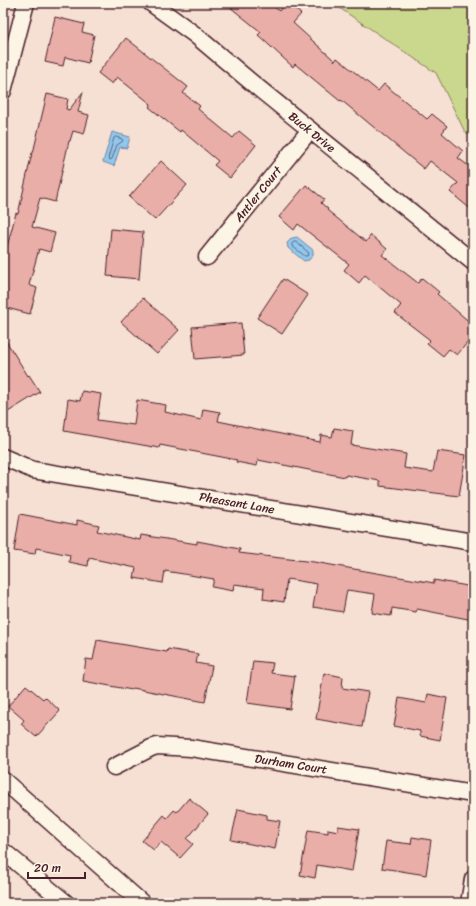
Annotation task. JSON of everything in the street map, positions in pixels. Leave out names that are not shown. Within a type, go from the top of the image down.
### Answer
[{"type":"street","points":[[3,91],[26,3]]},
{"type":"street","name":"Buck Drive","points":[[151,3],[194,34],[473,262]]},
{"type":"street","name":"Antler Court","points":[[207,257],[310,130]]},
{"type":"street","name":"Pheasant Lane","points":[[3,457],[33,470],[473,542]]},
{"type":"street","name":"Durham Court","points":[[114,767],[150,748],[157,746],[191,748],[473,794]]},
{"type":"street","points":[[3,780],[142,903]]},
{"type":"street","points":[[3,851],[66,903]]},
{"type":"street","points":[[469,903],[473,879]]},
{"type":"green space","points":[[332,3],[473,3],[473,138],[465,132],[436,73]]},
{"type":"water","points":[[112,132],[130,137],[127,148],[120,147],[114,166],[103,162]]},
{"type":"water","points":[[297,237],[313,250],[313,255],[309,260],[304,261],[288,248],[287,243],[292,238]]},
{"type":"building","points":[[225,3],[270,3],[279,11],[286,3],[288,3],[301,14],[293,23],[335,61],[337,58],[378,91],[384,84],[427,119],[432,114],[447,126],[442,133],[463,151],[458,158],[470,167],[473,164],[473,211],[450,192],[458,183],[430,161],[424,169],[295,64],[293,67],[258,35],[261,32]]},
{"type":"building","points":[[55,17],[84,24],[82,32],[94,35],[88,63],[65,57],[63,66],[45,62]]},
{"type":"building","points":[[126,38],[188,87],[183,93],[200,106],[198,109],[233,138],[239,131],[256,145],[230,178],[214,165],[218,161],[181,130],[180,132],[149,107],[151,104],[117,77],[112,84],[98,73]]},
{"type":"building","points":[[83,92],[78,112],[89,115],[84,134],[73,131],[69,141],[55,202],[40,198],[32,227],[55,233],[50,252],[39,249],[29,285],[37,288],[30,314],[3,307],[3,262],[16,213],[18,214],[47,94],[68,99],[66,109],[69,110]]},
{"type":"building","points":[[161,161],[187,185],[155,220],[129,197]]},
{"type":"building","points":[[306,185],[324,199],[321,203],[328,209],[327,210],[366,242],[371,235],[387,249],[382,255],[418,283],[422,278],[439,292],[437,294],[473,325],[473,336],[457,355],[449,349],[443,356],[427,343],[430,340],[395,313],[401,305],[365,275],[359,283],[344,270],[349,264],[298,224],[294,230],[279,217]]},
{"type":"building","points":[[111,229],[143,232],[139,279],[107,276]]},
{"type":"building","points":[[283,279],[308,295],[282,334],[257,318]]},
{"type":"building","points":[[143,298],[179,330],[157,354],[121,322]]},
{"type":"building","points":[[241,323],[244,355],[195,359],[192,327]]},
{"type":"building","points":[[3,336],[40,392],[8,412],[3,404]]},
{"type":"building","points":[[82,391],[101,394],[97,420],[134,425],[137,400],[166,405],[165,412],[201,420],[203,409],[220,412],[218,421],[320,442],[321,435],[332,437],[334,428],[353,431],[351,445],[406,454],[404,468],[433,472],[437,451],[466,455],[459,496],[380,486],[380,481],[346,475],[345,477],[258,460],[257,466],[236,462],[237,460],[160,445],[159,448],[64,431],[68,399],[80,401]]},
{"type":"building","points":[[20,514],[77,525],[77,520],[99,525],[97,531],[140,540],[141,535],[197,544],[197,541],[240,549],[239,553],[314,562],[434,583],[434,580],[473,587],[473,620],[417,609],[416,612],[392,608],[391,616],[372,613],[375,594],[347,590],[343,612],[313,607],[317,584],[287,579],[284,602],[263,599],[264,588],[234,584],[233,591],[212,587],[214,579],[165,571],[163,583],[134,578],[136,568],[89,558],[88,566],[69,562],[70,555],[36,548],[35,554],[14,551]]},
{"type":"building","points":[[97,640],[167,652],[168,649],[198,654],[196,663],[212,666],[205,702],[133,688],[132,690],[83,681],[86,659],[93,660]]},
{"type":"building","points":[[253,661],[273,663],[271,673],[295,676],[290,709],[247,703]]},
{"type":"building","points":[[324,673],[343,677],[342,688],[368,692],[362,727],[316,719]]},
{"type":"building","points":[[26,685],[43,699],[45,697],[60,711],[36,737],[21,724],[24,720],[8,706]]},
{"type":"building","points":[[428,694],[447,698],[440,740],[420,736],[420,731],[394,726],[399,698],[426,703]]},
{"type":"building","points":[[189,798],[208,814],[187,839],[193,844],[180,858],[161,842],[154,850],[142,841],[164,815],[167,818],[174,810],[177,812]]},
{"type":"building","points":[[238,809],[267,815],[267,819],[280,821],[275,849],[231,840]]},
{"type":"building","points":[[338,826],[359,829],[352,871],[317,865],[315,878],[300,875],[308,830],[328,833],[328,829],[338,831]]},
{"type":"building","points":[[412,837],[431,840],[426,875],[382,868],[386,841],[411,844]]}]
